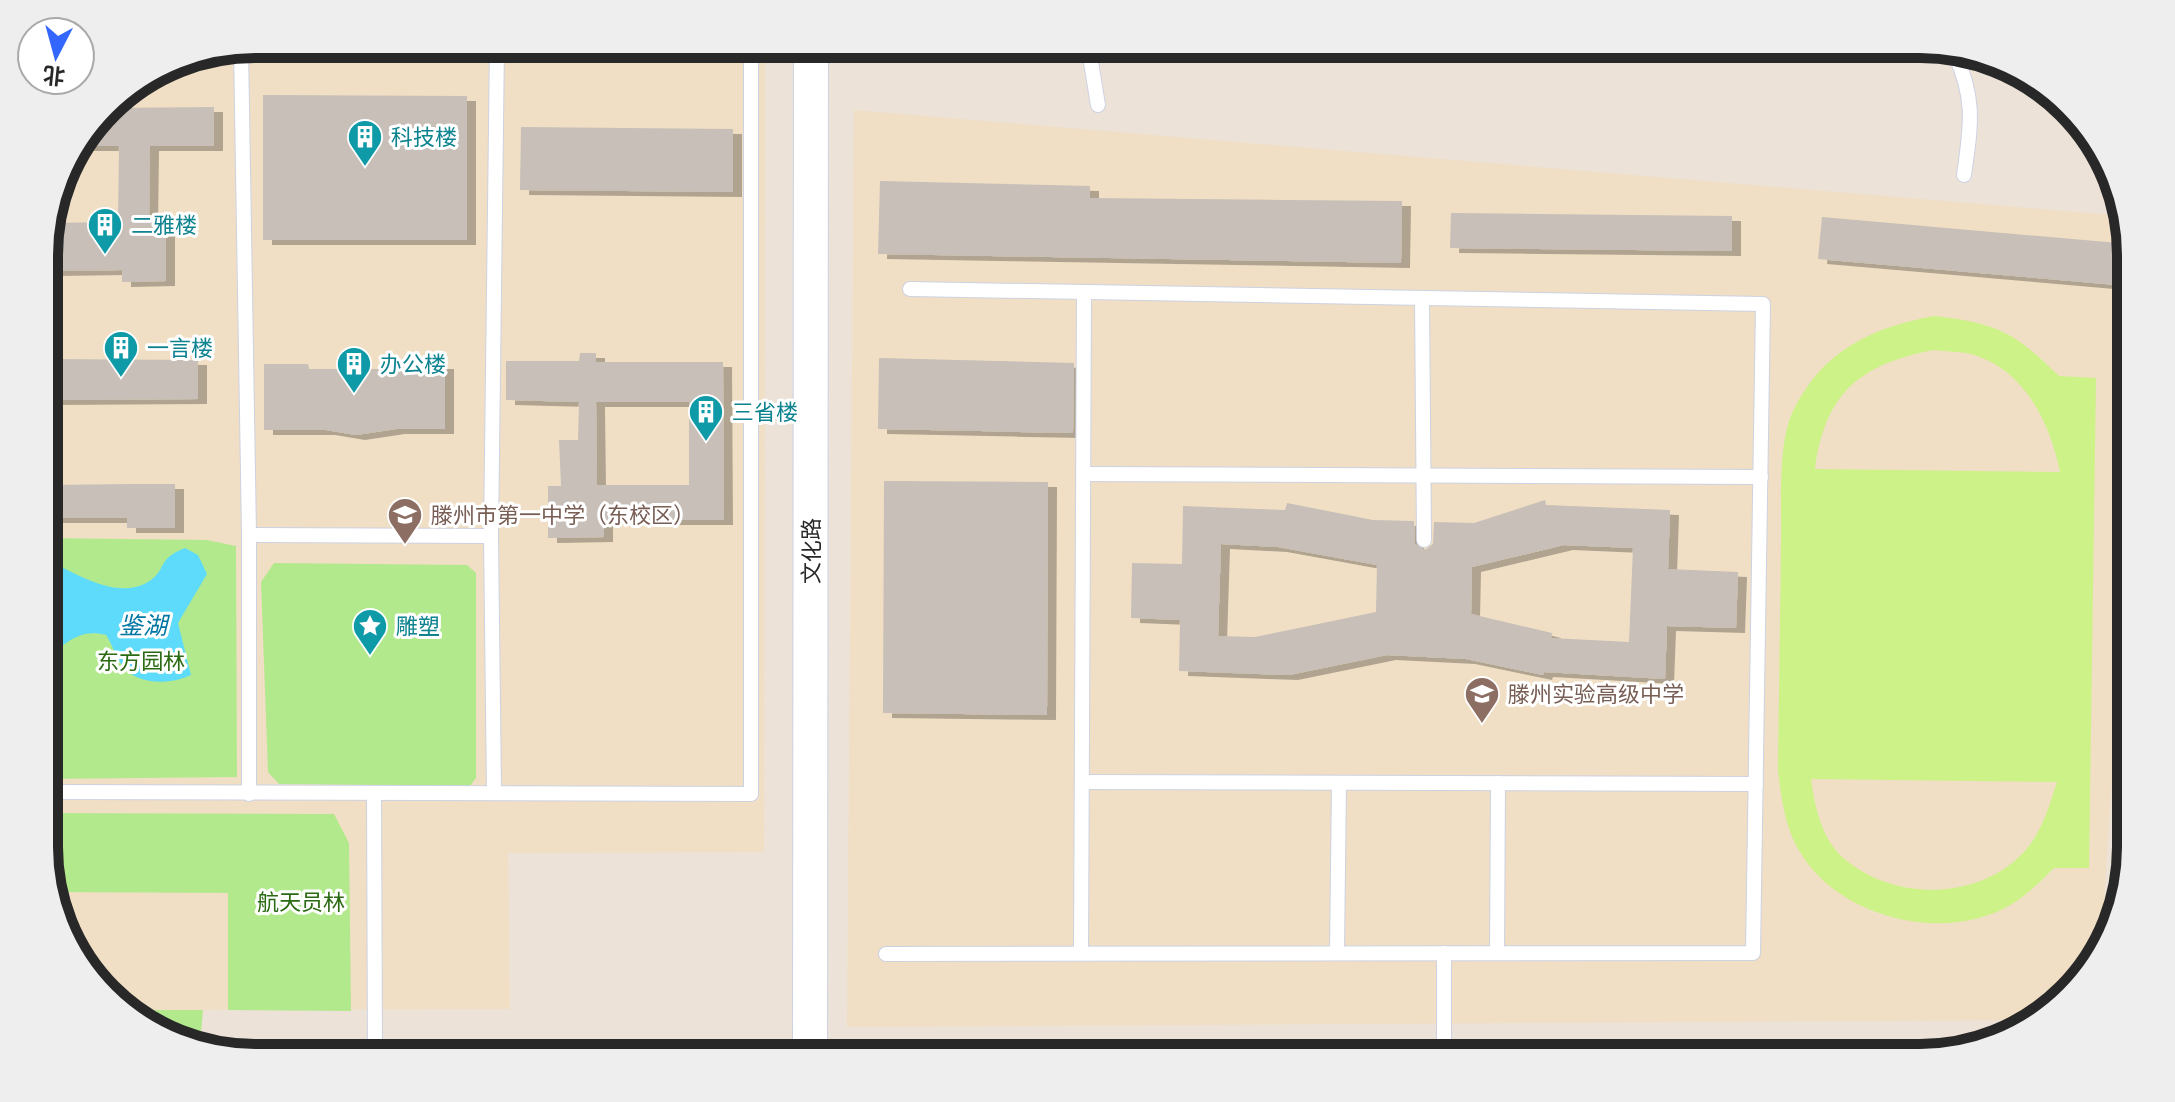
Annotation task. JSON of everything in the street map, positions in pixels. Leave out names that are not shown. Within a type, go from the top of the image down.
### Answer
[{"type":"street","name":"文化路","points":[[810,1044],[811,58]]},
{"type":"lane","points":[[241,58],[249,535],[249,794]]},
{"type":"lane","points":[[494,793],[491,536],[497,58]]},
{"type":"lane","points":[[58,792],[751,794],[751,58]]},
{"type":"lane","points":[[1090,58],[1098,105]]},
{"type":"lane","points":[[1959,62],[1967,80],[1973,115],[1964,175]]},
{"type":"lane","points":[[886,954],[1753,953],[1763,304],[910,289]]},
{"type":"lane","points":[[1081,953],[1084,292]]},
{"type":"lane","points":[[1422,299],[1424,540]]},
{"type":"lane","points":[[1084,474],[1423,478],[1761,477]]},
{"type":"lane","points":[[249,535],[491,536]]},
{"type":"lane","points":[[1082,782],[1756,784]]},
{"type":"lane","points":[[1337,952],[1339,783]]},
{"type":"lane","points":[[1497,953],[1498,783]]},
{"type":"lane","points":[[374,793],[375,1044]]},
{"type":"lane","points":[[1444,953],[1444,1044]]},
{"type":"shaded area","name":"滕州市第一中学（东校区）","points":[[242,58],[765,58],[764,852],[508,853],[510,1009],[145,1010],[107,977],[84,945],[73,922],[60,873],[58,847],[58,242],[73,180],[99,135],[125,107],[146,91],[192,68]]},
{"type":"shaded area","name":"滕州实验高级中学","points":[[854,110],[2112,215],[2117,255],[2117,701],[2103,920],[2084,956],[2068,977],[2029,1011],[2014,1020],[847,1027]]},
{"type":"green space","points":[[1934,316],[1989,326],[2029,349],[2059,376],[2096,378],[2089,868],[2054,868],[2012,904],[1986,916],[1957,922],[1927,923],[1896,918],[1840,894],[1818,875],[1800,852],[1787,823],[1778,770],[1781,476],[1788,425],[1805,390],[1834,357],[1870,335]],"holes":[[[1934,350],[1966,353],[1990,361],[2020,385],[2041,417],[2060,472],[1815,469],[1827,420],[1850,386],[1886,364]],[[1811,779],[2056,782],[2057,782],[2039,829],[2022,854],[2004,869],[1983,880],[1936,890],[1889,883],[1847,861],[1826,834]]]},
{"type":"green space","name":"东方园林","points":[[58,538],[207,540],[236,546],[237,777],[58,779]]},
{"type":"green space","points":[[274,563],[467,565],[476,573],[476,778],[470,786],[279,784],[268,772],[261,582]]},
{"type":"green space","name":"航天员林","points":[[58,813],[334,814],[349,843],[351,1011],[228,1010],[228,893],[64,892],[58,847]]},
{"type":"green space","points":[[145,1010],[203,1010],[201,1033],[189,1033]]},
{"type":"water","name":"鉴湖","points":[[185,548],[198,555],[207,574],[178,623],[191,675],[164,682],[144,680],[121,664],[106,635],[96,633],[80,636],[58,649],[58,565],[97,583],[125,588],[151,580],[176,552]]},
{"type":"building","name":"科技楼","points":[[263,95],[467,96],[467,240],[263,240]]},
{"type":"building","points":[[214,107],[214,146],[150,146],[149,222],[166,222],[166,281],[122,282],[122,270],[58,271],[61,223],[118,222],[119,146],[92,146],[124,108]]},
{"type":"building","points":[[521,127],[733,129],[733,192],[520,190]]},
{"type":"building","points":[[880,181],[1090,186],[1090,198],[1402,201],[1401,263],[878,254]]},
{"type":"building","points":[[1451,213],[1732,216],[1732,251],[1450,248]]},
{"type":"building","points":[[1822,217],[2116,243],[2117,285],[1818,259]]},
{"type":"building","name":"三省楼","points":[[580,353],[596,353],[596,362],[723,362],[724,520],[604,520],[604,537],[548,538],[548,486],[561,486],[559,440],[578,440],[579,402],[506,400],[506,361],[579,361]],"holes":[[[596,402],[689,402],[689,485],[597,485]]]},
{"type":"building","points":[[879,358],[1074,363],[1073,433],[878,429]]},
{"type":"building","name":"一言楼","points":[[58,359],[198,360],[198,399],[58,400]]},
{"type":"building","name":"办公楼","points":[[264,364],[308,364],[309,369],[399,369],[399,364],[445,364],[445,429],[396,429],[356,435],[326,430],[264,430]]},
{"type":"building","points":[[884,481],[1048,482],[1047,715],[883,713]]},
{"type":"building","points":[[175,484],[175,528],[127,528],[127,518],[58,518],[58,485]]},
{"type":"building","points":[[1545,500],[1546,505],[1670,510],[1668,569],[1738,572],[1736,628],[1667,626],[1665,679],[1544,672],[1543,675],[1466,659],[1387,655],[1289,675],[1179,671],[1180,620],[1131,618],[1132,563],[1182,564],[1183,506],[1285,510],[1287,503],[1373,520],[1414,521],[1415,544],[1425,550],[1433,544],[1434,522],[1474,523]],"holes":[[[1221,544],[1278,547],[1377,565],[1376,612],[1255,637],[1218,636]],[[1564,545],[1633,548],[1629,642],[1551,638],[1552,633],[1471,614],[1472,567]]]},
{"type":"place","name":"科技楼","points":[[365,168]]},
{"type":"place","name":"二雅楼","points":[[105,256]]},
{"type":"place","name":"一言楼","points":[[121,379]]},
{"type":"place","name":"办公楼","points":[[354,395]]},
{"type":"place","name":"三省楼","points":[[706,443]]},
{"type":"place","name":"滕州市第一中学（东校区）","points":[[405,546]]},
{"type":"place","name":"雕塑","points":[[370,657]]},
{"type":"place","name":"滕州实验高级中学","points":[[1482,725]]}]
